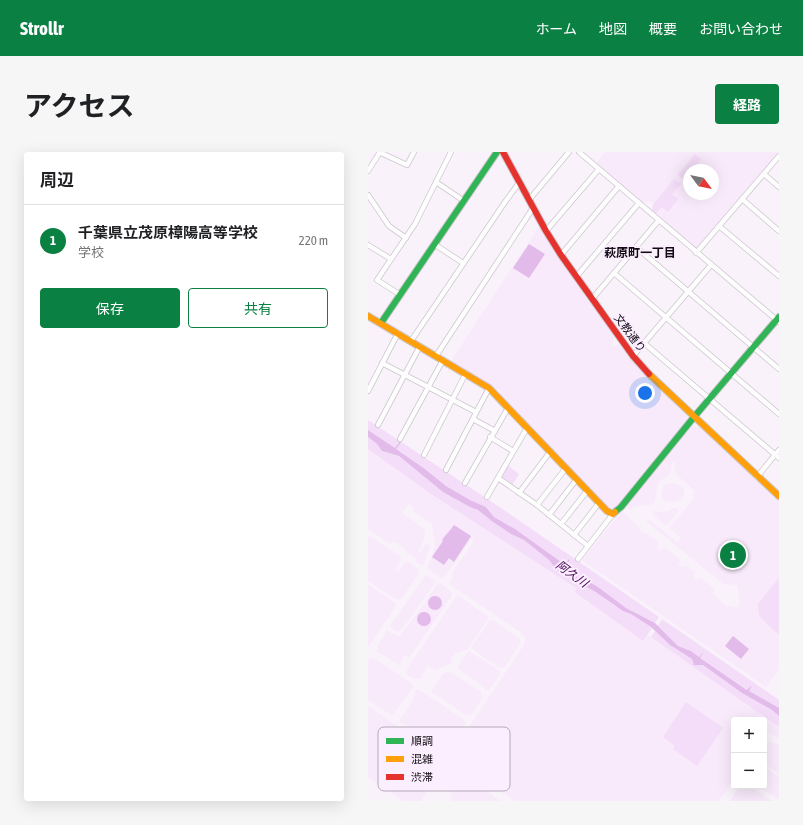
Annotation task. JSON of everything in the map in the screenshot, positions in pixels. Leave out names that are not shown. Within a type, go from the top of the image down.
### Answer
[{"type":"street","points":[[368,171],[380,152],[407,165],[414,152]]},
{"type":"street","points":[[399,294],[377,280],[415,224],[451,152]]},
{"type":"street","points":[[380,323],[498,152]]},
{"type":"street","name":"文教通り","points":[[503,152],[533,208],[561,255],[633,356],[653,378],[779,496]]},
{"type":"street","points":[[529,200],[569,152]]},
{"type":"street","points":[[578,559],[694,417],[778,320],[696,253],[579,152]]},
{"type":"street","points":[[696,253],[779,156]]},
{"type":"street","points":[[546,231],[599,169]]},
{"type":"street","points":[[764,174],[779,187]]},
{"type":"street","points":[[436,182],[464,201]]},
{"type":"street","points":[[411,341],[519,183]]},
{"type":"street","points":[[561,255],[619,186]]},
{"type":"street","points":[[368,195],[389,226],[406,238]]},
{"type":"street","points":[[742,200],[779,231]]},
{"type":"street","points":[[576,277],[639,203]]},
{"type":"street","points":[[436,356],[533,208]]},
{"type":"street","points":[[592,299],[659,220]]},
{"type":"street","points":[[720,226],[779,276]]},
{"type":"street","points":[[434,244],[463,263]]},
{"type":"street","points":[[368,245],[391,259]]},
{"type":"street","points":[[636,247],[779,369]]},
{"type":"street","points":[[633,356],[711,265]]},
{"type":"street","points":[[614,273],[779,414]]},
{"type":"street","points":[[368,316],[489,388],[576,480],[610,513],[614,514]]},
{"type":"street","points":[[368,391],[398,333]]},
{"type":"street","points":[[644,343],[779,458]]},
{"type":"street","points":[[378,425],[406,375],[420,346]]},
{"type":"street","points":[[400,439],[443,360]]},
{"type":"street","points":[[382,363],[476,412]]},
{"type":"street","points":[[424,455],[466,373]]},
{"type":"street","points":[[446,470],[489,388]]},
{"type":"street","points":[[465,483],[508,408]]},
{"type":"street","points":[[473,419],[494,431]]},
{"type":"street","points":[[487,497],[527,428]]},
{"type":"street","points":[[490,438],[513,451]]},
{"type":"street","points":[[757,477],[779,450]]},
{"type":"street","points":[[519,493],[550,452]]},
{"type":"street","points":[[537,505],[566,468]]},
{"type":"street","points":[[498,478],[537,505],[588,546]]},
{"type":"street","points":[[549,515],[576,480]]},
{"type":"street","points":[[561,524],[587,490]]},
{"type":"street","points":[[574,535],[598,502]]},
{"type":"shaded area","points":[[605,152],[778,152],[778,154],[699,248],[695,249],[651,210],[653,204],[648,201],[643,203],[596,164]]},
{"type":"shaded area","points":[[695,154],[701,159],[697,164],[687,164]]},
{"type":"shaded area","points":[[683,169],[683,179],[678,175]]},
{"type":"shaded area","points":[[674,179],[681,184],[672,194],[678,199],[668,212],[662,207],[656,213],[652,209],[654,203]]},
{"type":"shaded area","points":[[540,225],[557,255],[615,336],[612,344],[615,346],[620,344],[650,380],[688,416],[687,421],[615,509],[609,509],[507,402],[501,395],[500,390],[496,390],[451,361]]},
{"type":"shaded area","points":[[368,420],[400,441],[395,448],[368,430]]},
{"type":"shaded area","points":[[692,426],[701,427],[779,500],[779,669],[766,687],[582,560],[622,511],[640,528],[640,530],[645,534],[648,534],[659,543],[657,548],[661,551],[663,548],[666,548],[680,560],[678,564],[682,567],[685,565],[695,572],[694,577],[697,580],[701,578],[715,589],[713,593],[726,606],[734,606],[736,609],[740,604],[737,585],[723,584],[647,522],[647,520],[650,520],[678,543],[681,538],[669,528],[695,497],[692,495],[695,491],[677,475],[674,469],[675,463],[673,462],[672,464],[670,474],[658,484],[655,501],[653,504],[633,507],[631,510],[626,506]]},
{"type":"shaded area","points":[[368,437],[377,444],[382,451],[399,456],[422,473],[427,479],[436,484],[440,489],[470,507],[478,510],[511,534],[524,540],[549,560],[556,569],[652,628],[643,641],[575,592],[576,588],[434,496],[368,449]]},
{"type":"shaded area","points":[[400,441],[504,510],[659,617],[655,623],[626,608],[598,587],[569,572],[566,565],[570,560],[568,559],[564,564],[515,529],[494,517],[486,507],[470,500],[446,486],[396,449]]},
{"type":"shaded area","points":[[368,449],[434,496],[659,642],[765,717],[731,717],[731,783],[719,801],[515,801],[500,791],[510,791],[510,727],[469,727],[524,645],[525,638],[520,632],[449,584],[453,577],[452,573],[474,541],[472,538],[445,577],[441,578],[427,567],[433,555],[435,545],[432,524],[414,512],[413,507],[408,504],[402,513],[425,529],[423,542],[418,551],[420,553],[426,544],[430,546],[424,564],[421,565],[416,562],[416,559],[395,542],[390,544],[368,529]]},
{"type":"shaded area","points":[[506,464],[519,474],[511,487],[498,476]]},
{"type":"shaded area","points":[[668,483],[677,484],[684,489],[684,494],[678,501],[666,502],[662,500],[662,489],[664,485]]},
{"type":"shaded area","points":[[672,508],[676,508],[679,511],[666,526],[652,514],[655,511],[670,511]]},
{"type":"shaded area","points":[[370,536],[401,557],[401,560],[395,570],[399,572],[405,562],[408,562],[418,569],[419,573],[401,599],[396,599],[368,581],[368,537]]},
{"type":"shaded area","points":[[425,576],[428,576],[436,581],[409,620],[398,632],[390,626]]},
{"type":"shaded area","points":[[779,578],[779,635],[759,615],[758,604]]},
{"type":"shaded area","points":[[440,583],[452,592],[452,595],[409,658],[404,655],[400,664],[397,664],[377,651],[377,647],[387,630],[399,637],[425,603],[437,584]]},
{"type":"shaded area","points":[[368,585],[395,603],[396,606],[368,647]]},
{"type":"shaded area","points":[[459,596],[487,616],[488,619],[467,650],[458,653],[456,652],[450,660],[452,663],[435,670],[428,666],[420,679],[412,678],[407,675],[407,669],[456,597]]},
{"type":"shaded area","points":[[662,619],[779,700],[779,708],[748,691],[752,685],[748,690],[700,658],[704,651],[699,657],[691,651],[678,646],[658,626]]},
{"type":"shaded area","points":[[490,620],[493,620],[520,639],[520,643],[505,667],[500,668],[471,648]]},
{"type":"shaded area","points":[[655,631],[673,647],[692,659],[695,665],[703,665],[742,693],[772,710],[779,716],[779,727],[767,719],[767,717],[765,717],[651,637]]},
{"type":"shaded area","points":[[469,651],[500,671],[500,674],[489,690],[485,690],[484,687],[457,668]]},
{"type":"shaded area","points":[[370,658],[374,658],[412,684],[413,687],[391,715],[368,700],[368,661]]},
{"type":"shaded area","points":[[448,672],[455,674],[481,692],[482,699],[472,714],[466,715],[432,692],[443,674]]},
{"type":"shaded area","points":[[418,689],[463,719],[465,724],[463,727],[408,727],[400,722],[414,699],[415,691]]},
{"type":"shaded area","points":[[686,702],[723,728],[697,766],[673,749],[675,746],[663,737]]},
{"type":"shaded area","points":[[368,706],[398,727],[378,727],[378,784],[368,777]]},
{"type":"shaded area","points":[[767,718],[779,727],[779,739],[767,731]]},
{"type":"shaded area","points":[[767,743],[775,743],[779,746],[779,774],[767,765]]},
{"type":"shaded area","points":[[767,769],[779,777],[779,800],[762,789],[767,789]]},
{"type":"shaded area","points":[[738,789],[754,789],[772,801],[730,801]]},
{"type":"shaded area","points":[[388,791],[428,791],[421,801],[403,801]]},
{"type":"shaded area","points":[[449,791],[487,791],[501,801],[453,801],[450,797],[452,793]]},
{"type":"water","points":[[529,244],[545,254],[529,278],[513,268]]},
{"type":"water","name":"阿久川","points":[[368,430],[395,448],[400,441],[401,442],[396,449],[446,486],[470,500],[486,507],[494,517],[515,529],[564,564],[569,559],[570,560],[566,565],[569,572],[598,587],[626,608],[655,623],[678,646],[691,651],[699,657],[704,651],[700,658],[747,690],[752,685],[749,691],[779,708],[779,716],[772,710],[742,693],[703,665],[694,665],[692,659],[670,645],[651,627],[556,569],[549,560],[524,540],[511,534],[478,510],[443,492],[399,456],[382,451],[377,444],[368,437]]},
{"type":"water","points":[[454,525],[471,536],[454,562],[449,558],[444,565],[432,557],[443,541],[443,538]]},
{"type":"water","points":[[432,596],[438,596],[442,600],[442,606],[438,610],[432,610],[428,606],[428,600]]},
{"type":"water","points":[[421,612],[427,612],[431,616],[431,622],[427,626],[421,626],[417,622],[417,616]]},
{"type":"water","points":[[733,636],[749,649],[741,659],[725,646]]},
{"type":"traffic: fast","points":[[381,323],[497,152]]},
{"type":"traffic: fast","points":[[615,512],[621,507],[694,417],[779,317]]},
{"type":"traffic: slow","points":[[368,316],[489,388],[607,511],[613,514],[615,512]]},
{"type":"traffic: slow","points":[[649,374],[779,496]]},
{"type":"traffic: jam","points":[[503,152],[546,231],[561,255],[633,356],[649,374]]},
{"type":"place","name":"千葉県立茂原樟陽高等学校","points":[[733,555]]},
{"type":"district","name":"萩原町一丁目","points":[[640,253]]}]
